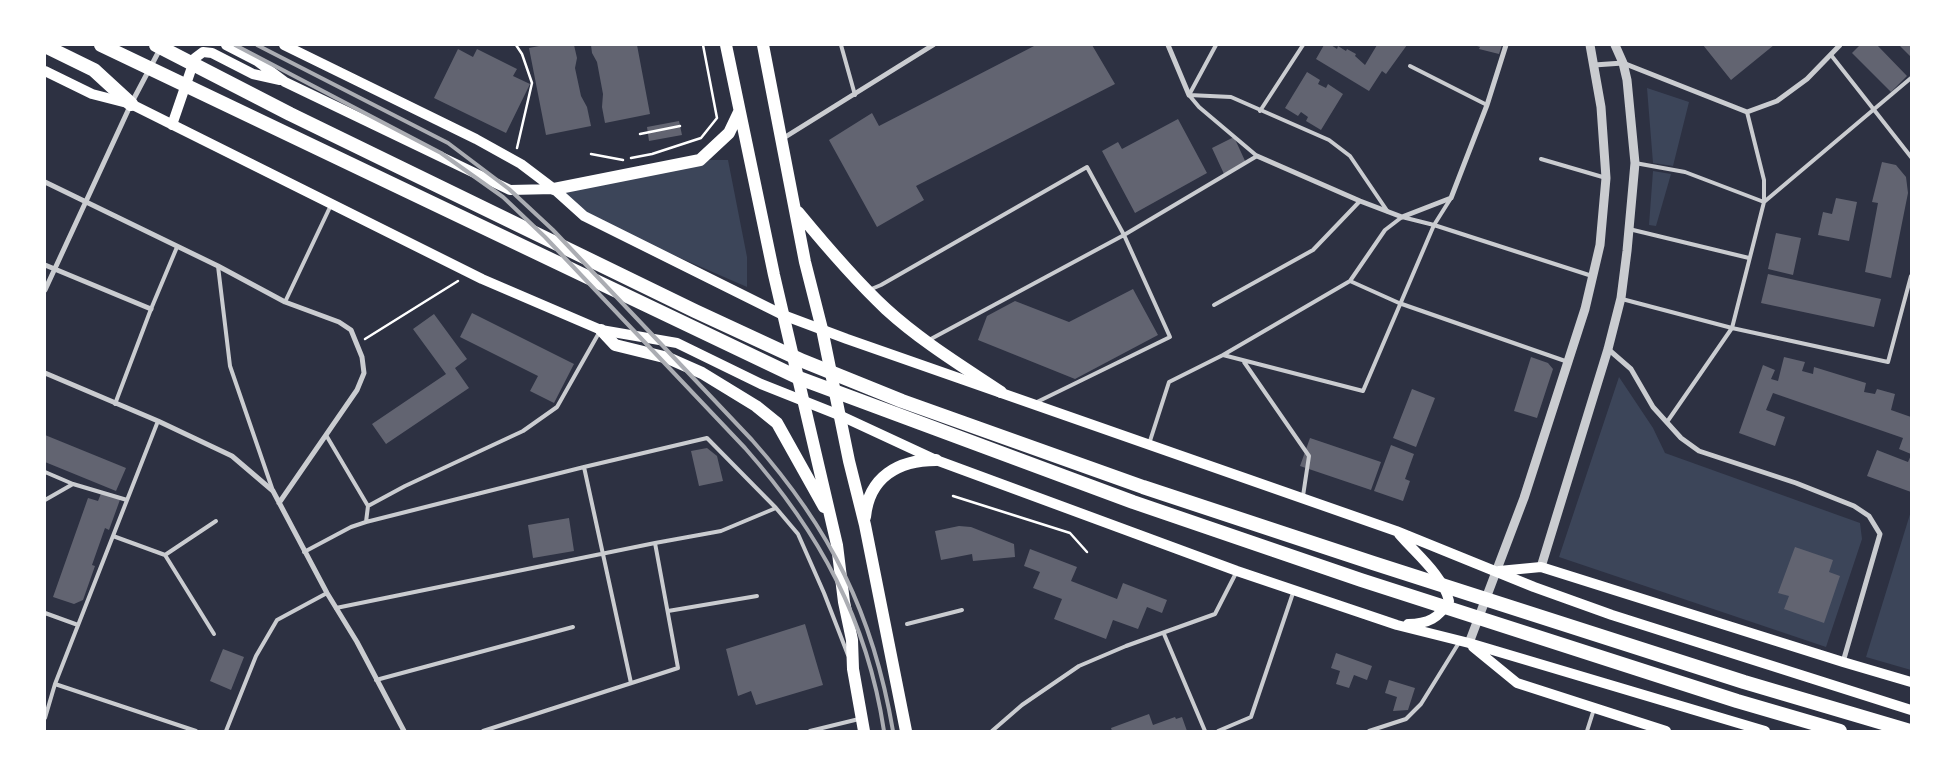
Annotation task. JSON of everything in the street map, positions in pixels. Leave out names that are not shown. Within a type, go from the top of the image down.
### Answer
[{"type":"highway","points":[[101,45],[799,378],[1124,499],[1361,580],[1737,701],[1840,731]]},
{"type":"highway","points":[[156,45],[290,114],[695,311],[803,361],[902,401],[1143,487],[1373,563],[1744,682],[1910,731]]},
{"type":"highway","points":[[45,46],[94,70],[131,104]]},
{"type":"main road","points":[[226,45],[257,61],[285,82],[510,190],[554,189],[700,160],[729,133],[740,112]]},
{"type":"main road","points":[[284,45],[476,139],[521,164],[554,189],[584,216],[783,315],[1396,531],[1534,587],[1772,667],[1911,710]]},
{"type":"main road","points":[[726,45],[783,315],[837,544],[844,602],[852,640],[853,669],[864,731]]},
{"type":"main road","points":[[762,45],[805,262],[822,329],[839,415],[865,525],[906,731]]},
{"type":"main road","points":[[172,125],[195,58],[203,52],[212,53],[253,74],[285,82]]},
{"type":"main road","points":[[45,71],[92,94],[131,104],[470,273],[601,330],[677,343],[761,384],[839,415],[936,460],[1237,571],[1397,625],[1464,642],[1764,731]]},
{"type":"main road","points":[[796,210],[851,275],[887,310],[927,342],[1001,392]]},
{"type":"main road","points":[[601,330],[615,345],[668,358],[702,373],[756,406],[777,423],[830,518]]},
{"type":"main road","points":[[865,525],[866,507],[876,484],[900,466],[918,460],[936,460]]},
{"type":"main road","points":[[1396,531],[1436,576],[1447,592],[1449,601],[1442,614],[1430,620],[1418,624],[1397,625]]},
{"type":"main road","points":[[1495,572],[1541,567],[1911,682]]},
{"type":"main road","points":[[1464,642],[1517,683],[1666,731]]},
{"type":"street","points":[[45,290],[131,104],[162,45]]},
{"type":"street","points":[[921,45],[923,52]]},
{"type":"street","points":[[782,140],[933,45]]},
{"type":"street","points":[[1168,45],[1189,94]]},
{"type":"street","points":[[1257,156],[1388,213],[1402,217],[1451,198],[1506,45]]},
{"type":"street","points":[[1464,642],[1495,572],[1524,498],[1585,309],[1600,245],[1606,178],[1601,107],[1590,45]]},
{"type":"street","points":[[1541,567],[1608,349],[1621,298],[1635,163],[1629,99],[1623,63],[1615,45]]},
{"type":"street","points":[[1594,65],[1623,63],[1747,112],[1777,101],[1808,79],[1840,45]]},
{"type":"street","points":[[45,182],[218,266],[285,302],[339,322],[351,330],[362,357],[364,373],[357,390],[279,503]]},
{"type":"street","points":[[45,265],[151,309]]},
{"type":"street","points":[[1608,349],[1631,369],[1653,406],[1681,438],[1699,451],[1814,490],[1854,506],[1869,516],[1880,534],[1843,662]]},
{"type":"street","points":[[45,373],[158,421],[232,456],[273,491],[304,552],[357,642],[404,731]]},
{"type":"lane","points":[[841,45],[854,95]]},
{"type":"lane","points":[[1189,94],[1216,45]]},
{"type":"lane","points":[[1260,110],[1303,45]]},
{"type":"lane","points":[[1831,55],[1911,156]]},
{"type":"lane","points":[[1410,66],[1486,104]]},
{"type":"lane","points":[[1764,202],[1911,78]]},
{"type":"lane","points":[[927,342],[1124,235],[1257,156],[1199,107],[1189,94]]},
{"type":"lane","points":[[1189,94],[1231,97],[1329,140],[1350,156],[1388,213]]},
{"type":"lane","points":[[1667,422],[1732,328],[1764,202],[1764,180],[1747,112]]},
{"type":"lane","points":[[1541,159],[1606,178]]},
{"type":"lane","points":[[1635,163],[1685,172],[1764,202]]},
{"type":"lane","points":[[867,290],[881,285],[1087,167],[1124,235],[1170,337],[1033,404]]},
{"type":"lane","points":[[1223,355],[1244,362],[1363,391],[1399,303],[1434,225],[1451,198]]},
{"type":"lane","points":[[1214,305],[1313,250],[1360,201]]},
{"type":"lane","points":[[285,302],[331,205]]},
{"type":"lane","points":[[1149,444],[1169,382],[1223,355],[1350,280],[1385,230],[1402,217],[1434,225],[1592,276]]},
{"type":"lane","points":[[1629,230],[1749,258]]},
{"type":"lane","points":[[115,404],[151,309],[178,247]]},
{"type":"lane","points":[[218,266],[230,366],[273,491]]},
{"type":"lane","points":[[1621,298],[1732,328],[1888,362],[1911,276]]},
{"type":"lane","points":[[1350,280],[1399,303],[1568,362]]},
{"type":"lane","points":[[368,506],[405,486],[523,431],[557,407],[601,330]]},
{"type":"lane","points":[[1244,362],[1309,456],[1302,498]]},
{"type":"lane","points":[[45,718],[55,684],[158,421]]},
{"type":"lane","points":[[326,435],[368,506],[366,522]]},
{"type":"lane","points":[[304,552],[351,527],[366,522],[584,466],[707,438],[776,508],[798,534],[824,593],[853,669]]},
{"type":"lane","points":[[584,466],[632,683]]},
{"type":"lane","points":[[45,472],[73,484],[127,500]]},
{"type":"lane","points":[[45,500],[73,484]]},
{"type":"lane","points":[[336,608],[721,531],[776,508]]},
{"type":"lane","points":[[165,555],[216,521]]},
{"type":"lane","points":[[113,536],[165,555],[214,634]]},
{"type":"lane","points":[[483,731],[678,668],[654,543]]},
{"type":"lane","points":[[992,731],[1022,705],[1079,666],[1126,646],[1164,634],[1215,614],[1237,571]]},
{"type":"lane","points":[[1218,731],[1251,717],[1294,589]]},
{"type":"lane","points":[[226,731],[256,656],[277,620],[327,593]]},
{"type":"lane","points":[[668,612],[757,596]]},
{"type":"lane","points":[[907,624],[962,610]]},
{"type":"lane","points":[[45,613],[78,625]]},
{"type":"lane","points":[[376,680],[574,627]]},
{"type":"lane","points":[[1164,634],[1205,731]]},
{"type":"lane","points":[[1369,731],[1406,718],[1421,704],[1464,642]]},
{"type":"lane","points":[[55,684],[196,731]]},
{"type":"lane","points":[[1587,731],[1594,709]]},
{"type":"lane","points":[[810,731],[862,718]]},
{"type":"path","points":[[516,45],[522,54],[532,83],[516,150]]},
{"type":"path","points":[[591,154],[622,160],[652,154],[701,138],[717,118],[702,45]]},
{"type":"path","points":[[640,134],[680,126]]},
{"type":"path","points":[[357,343],[470,273]]},
{"type":"path","points":[[953,496],[1070,533],[1087,552]]},
{"type":"shaded area","points":[[1647,88],[1689,102],[1673,166],[1653,163]]},
{"type":"shaded area","points":[[700,160],[728,160],[747,257],[747,287],[584,216],[554,189]]},
{"type":"shaded area","points":[[1653,171],[1671,174],[1656,226],[1649,225]]},
{"type":"shaded area","points":[[1619,377],[1653,428],[1665,453],[1860,523],[1862,539],[1826,647],[1559,557]]},
{"type":"shaded area","points":[[1911,511],[1911,670],[1866,657]]},
{"type":"building","points":[[544,45],[574,45],[577,58],[575,68],[581,96],[587,107],[591,126],[546,135],[529,48]]},
{"type":"building","points":[[591,45],[637,45],[650,114],[605,123],[602,107],[603,94],[597,62],[592,53]]},
{"type":"building","points":[[1036,45],[1092,45],[1115,84],[916,186],[924,200],[877,227],[829,140],[872,113],[879,126]]},
{"type":"building","points":[[1324,45],[1331,45],[1337,49],[1338,46],[1346,51],[1347,49],[1356,54],[1355,56],[1365,65],[1377,45],[1407,45],[1386,74],[1382,71],[1369,91],[1316,59]]},
{"type":"building","points":[[1474,45],[1502,45],[1499,54],[1479,49],[1480,47]]},
{"type":"building","points":[[1703,45],[1774,45],[1731,80]]},
{"type":"building","points":[[1860,45],[1877,45],[1907,76],[1891,92],[1852,53]]},
{"type":"building","points":[[1911,45],[1911,57],[1900,46]]},
{"type":"building","points":[[458,49],[473,57],[477,49],[517,69],[513,76],[530,84],[506,133],[434,98]]},
{"type":"building","points":[[1307,72],[1320,80],[1318,84],[1326,88],[1328,84],[1343,94],[1321,130],[1306,121],[1308,117],[1301,112],[1298,116],[1285,108]]},
{"type":"building","points":[[1178,119],[1207,173],[1135,213],[1102,151],[1118,142],[1122,149]]},
{"type":"building","points":[[679,121],[682,135],[649,141],[647,127]]},
{"type":"building","points":[[1234,137],[1246,163],[1224,174],[1212,148]]},
{"type":"building","points":[[1882,162],[1896,165],[1906,177],[1908,193],[1891,278],[1865,272],[1878,203],[1872,202]]},
{"type":"building","points":[[1836,198],[1857,202],[1849,241],[1818,235],[1823,212],[1832,214]]},
{"type":"building","points":[[1776,233],[1801,238],[1793,275],[1768,269]]},
{"type":"building","points":[[1768,274],[1881,299],[1874,327],[1761,303]]},
{"type":"building","points":[[1133,289],[1158,335],[1075,379],[978,340],[987,316],[1015,301],[1069,322]]},
{"type":"building","points":[[472,313],[574,364],[554,403],[530,391],[538,376],[460,337]]},
{"type":"building","points":[[434,314],[467,359],[455,368],[469,388],[386,444],[372,424],[446,374],[413,329]]},
{"type":"building","points":[[1531,357],[1548,363],[1553,369],[1537,418],[1514,411]]},
{"type":"building","points":[[1784,357],[1805,362],[1802,371],[1813,374],[1814,367],[1866,383],[1864,392],[1875,394],[1877,389],[1895,394],[1891,410],[1911,417],[1911,454],[1899,449],[1903,438],[1773,393],[1766,410],[1785,417],[1775,446],[1739,433],[1763,365],[1775,370],[1771,379],[1778,381]]},
{"type":"building","points":[[1412,389],[1435,398],[1416,447],[1393,438]]},
{"type":"building","points":[[45,435],[126,468],[116,491],[45,462]]},
{"type":"building","points":[[1310,438],[1381,462],[1371,490],[1300,466]]},
{"type":"building","points":[[1391,445],[1414,454],[1405,479],[1410,481],[1403,501],[1374,491]]},
{"type":"building","points":[[707,448],[717,456],[723,481],[699,486],[691,451]]},
{"type":"building","points":[[1877,450],[1908,462],[1911,455],[1911,492],[1867,476]]},
{"type":"building","points":[[102,491],[121,497],[109,530],[105,528],[92,565],[95,566],[83,600],[74,604],[53,597],[88,498],[98,501]]},
{"type":"building","points":[[569,518],[574,551],[533,558],[528,525]]},
{"type":"building","points":[[959,526],[971,527],[1014,544],[1015,557],[973,561],[972,554],[941,560],[935,531]]},
{"type":"building","points":[[1795,547],[1833,560],[1829,572],[1840,576],[1824,623],[1784,609],[1789,596],[1778,593]]},
{"type":"building","points":[[1030,549],[1077,567],[1071,581],[1117,599],[1123,583],[1167,600],[1162,613],[1147,607],[1138,629],[1113,620],[1106,639],[1054,619],[1062,599],[1033,588],[1040,572],[1024,566]]},
{"type":"building","points":[[805,624],[823,685],[756,705],[751,691],[738,696],[726,649]]},
{"type":"building","points":[[223,649],[244,657],[231,690],[210,681]]},
{"type":"building","points":[[1336,653],[1372,666],[1367,680],[1354,675],[1349,688],[1336,684],[1340,671],[1331,668]]},
{"type":"building","points":[[1389,680],[1415,688],[1408,710],[1393,711],[1397,697],[1385,693]]},
{"type":"building","points":[[1149,714],[1153,725],[1175,717],[1176,719],[1182,717],[1187,731],[1112,731],[1111,728]]},
{"type":"railway","points":[[235,45],[441,153],[503,197],[545,237],[745,448],[796,512],[836,579],[866,651],[884,731]]},
{"type":"railway","points":[[257,45],[448,143],[509,189],[553,230],[752,440],[805,507],[845,575],[874,649],[893,731]]}]
